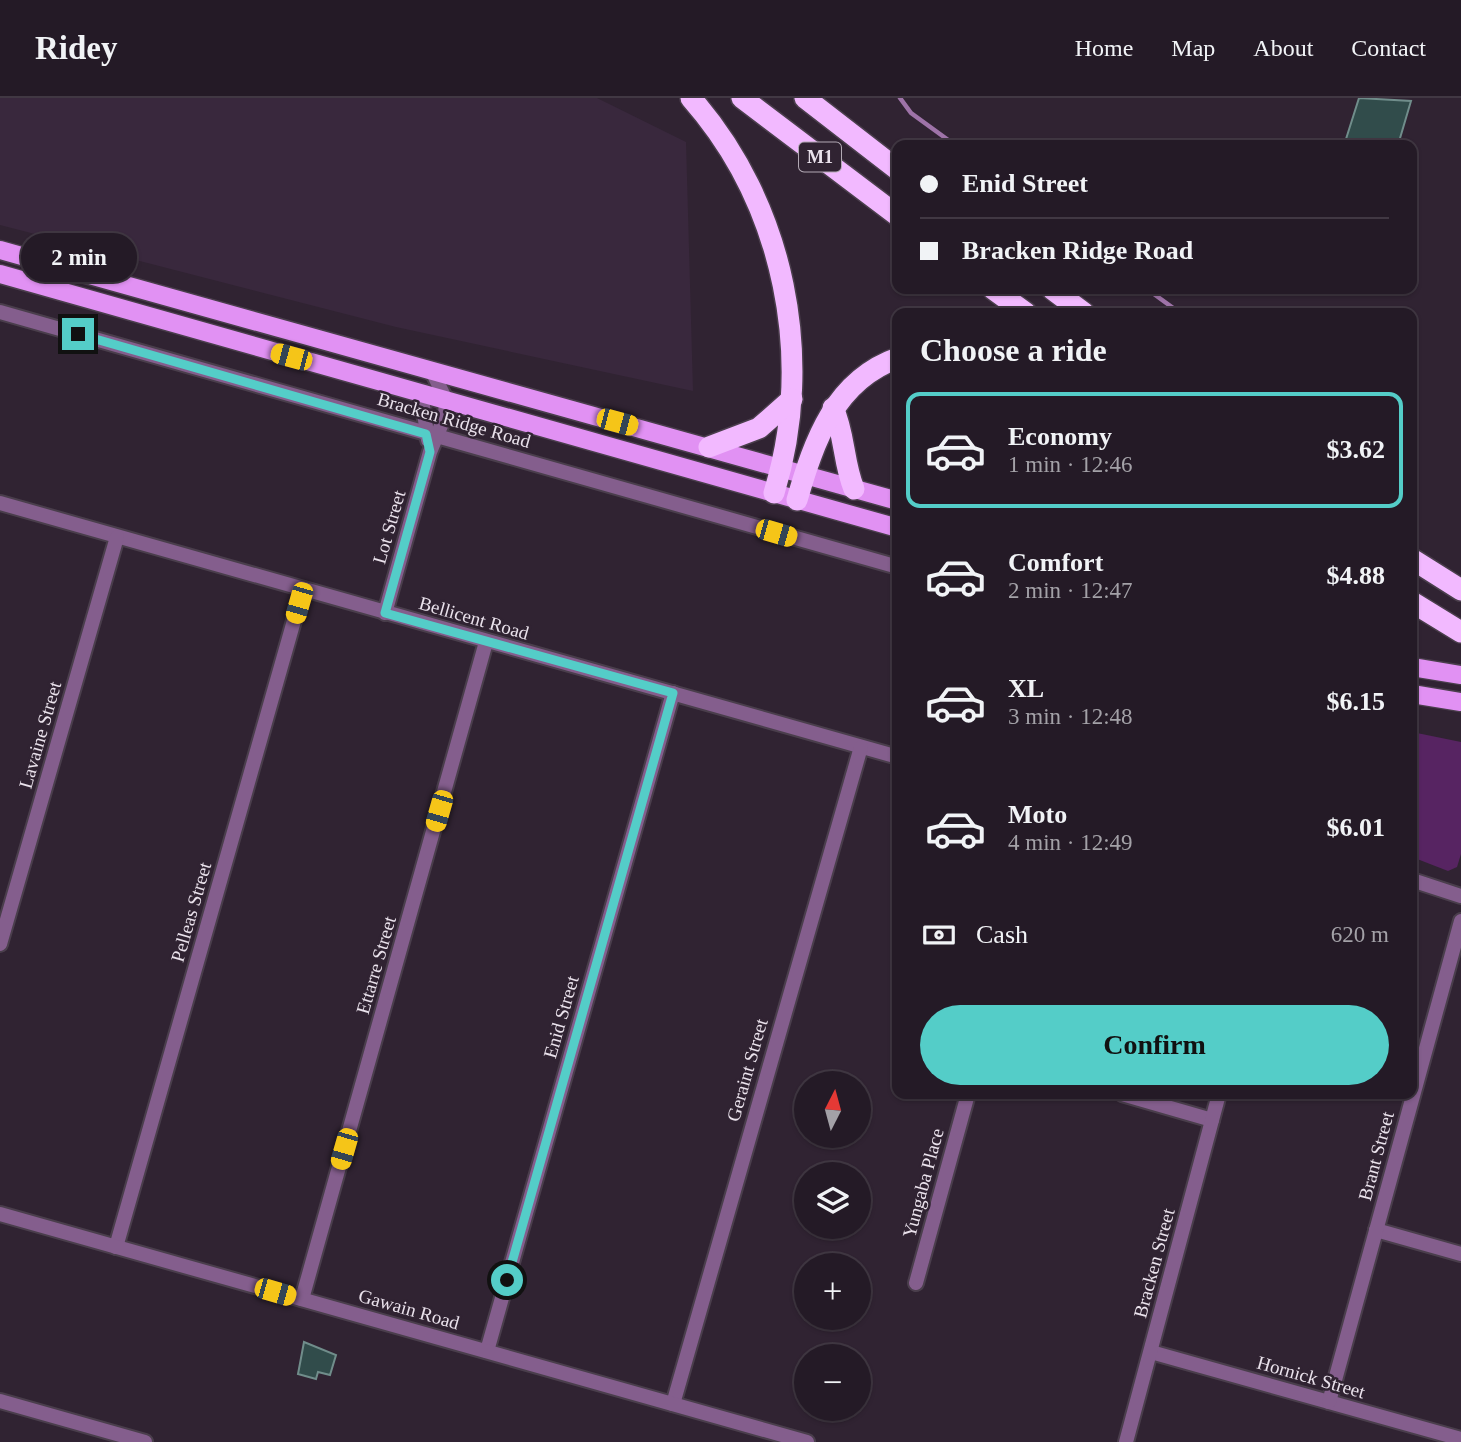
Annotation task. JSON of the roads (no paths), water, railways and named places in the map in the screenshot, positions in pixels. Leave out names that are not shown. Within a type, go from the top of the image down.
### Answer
[{"type":"highway","points":[[691,98],[728,148],[766,225],[788,306],[793,355],[792,400],[782,468],[774,493]]},
{"type":"highway","name":"M1","points":[[742,98],[892,211]]},
{"type":"highway","name":"M1","points":[[804,98],[892,165]]},
{"type":"highway","points":[[1000,294],[1019,308]]},
{"type":"highway","points":[[1059,294],[1077,308]]},
{"type":"highway","points":[[797,500],[812,449],[833,408],[869,372],[892,361]]},
{"type":"highway","points":[[709,447],[760,428],[792,400]]},
{"type":"highway","points":[[833,408],[842,429],[844,460],[854,489]]},
{"type":"highway","points":[[1417,562],[1461,590]]},
{"type":"highway","points":[[1417,605],[1461,632]]},
{"type":"main road","points":[[0,250],[892,499]]},
{"type":"main road","name":"Bracken Ridge Road","points":[[0,274],[892,526]]},
{"type":"main road","points":[[1417,668],[1461,675]]},
{"type":"main road","points":[[1417,695],[1461,702]]},
{"type":"street","name":"Bracken Ridge Road","points":[[0,312],[892,565]]},
{"type":"street","points":[[432,370],[446,400]]},
{"type":"street","points":[[421,393],[432,436]]},
{"type":"street","name":"Lot Street","points":[[385,613],[430,452],[432,436],[446,400]]},
{"type":"street","name":"Bellicent Road","points":[[0,503],[892,755]]},
{"type":"street","name":"Lavaine Street","points":[[0,944],[117,537]]},
{"type":"street","name":"Pelleas Street","points":[[116,1247],[303,589]]},
{"type":"street","name":"Ettarre Street","points":[[302,1299],[486,642]]},
{"type":"street","name":"Enid Street","points":[[487,1351],[673,693]]},
{"type":"street","name":"Geraint Street","points":[[673,1404],[861,747]]},
{"type":"street","points":[[1417,882],[1461,896]]},
{"type":"street","name":"Brant Street","points":[[1417,1081],[1461,921]]},
{"type":"street","name":"Yungaba Place","points":[[916,1283],[967,1099]]},
{"type":"street","points":[[1139,1099],[1212,1120]]},
{"type":"street","name":"Bracken Street","points":[[1126,1442],[1218,1099]]},
{"type":"street","name":"Brant Street","points":[[1329,1402],[1412,1099]]},
{"type":"street","name":"Gawain Road","points":[[0,1214],[807,1442]]},
{"type":"street","points":[[1376,1230],[1461,1254]]},
{"type":"street","name":"Hornick Street","points":[[1151,1352],[1461,1438]]},
{"type":"street","points":[[0,1401],[145,1442]]},
{"type":"waterway","points":[[900,98],[911,113],[948,140]]},
{"type":"waterway","points":[[1154,294],[1173,308]]}]
